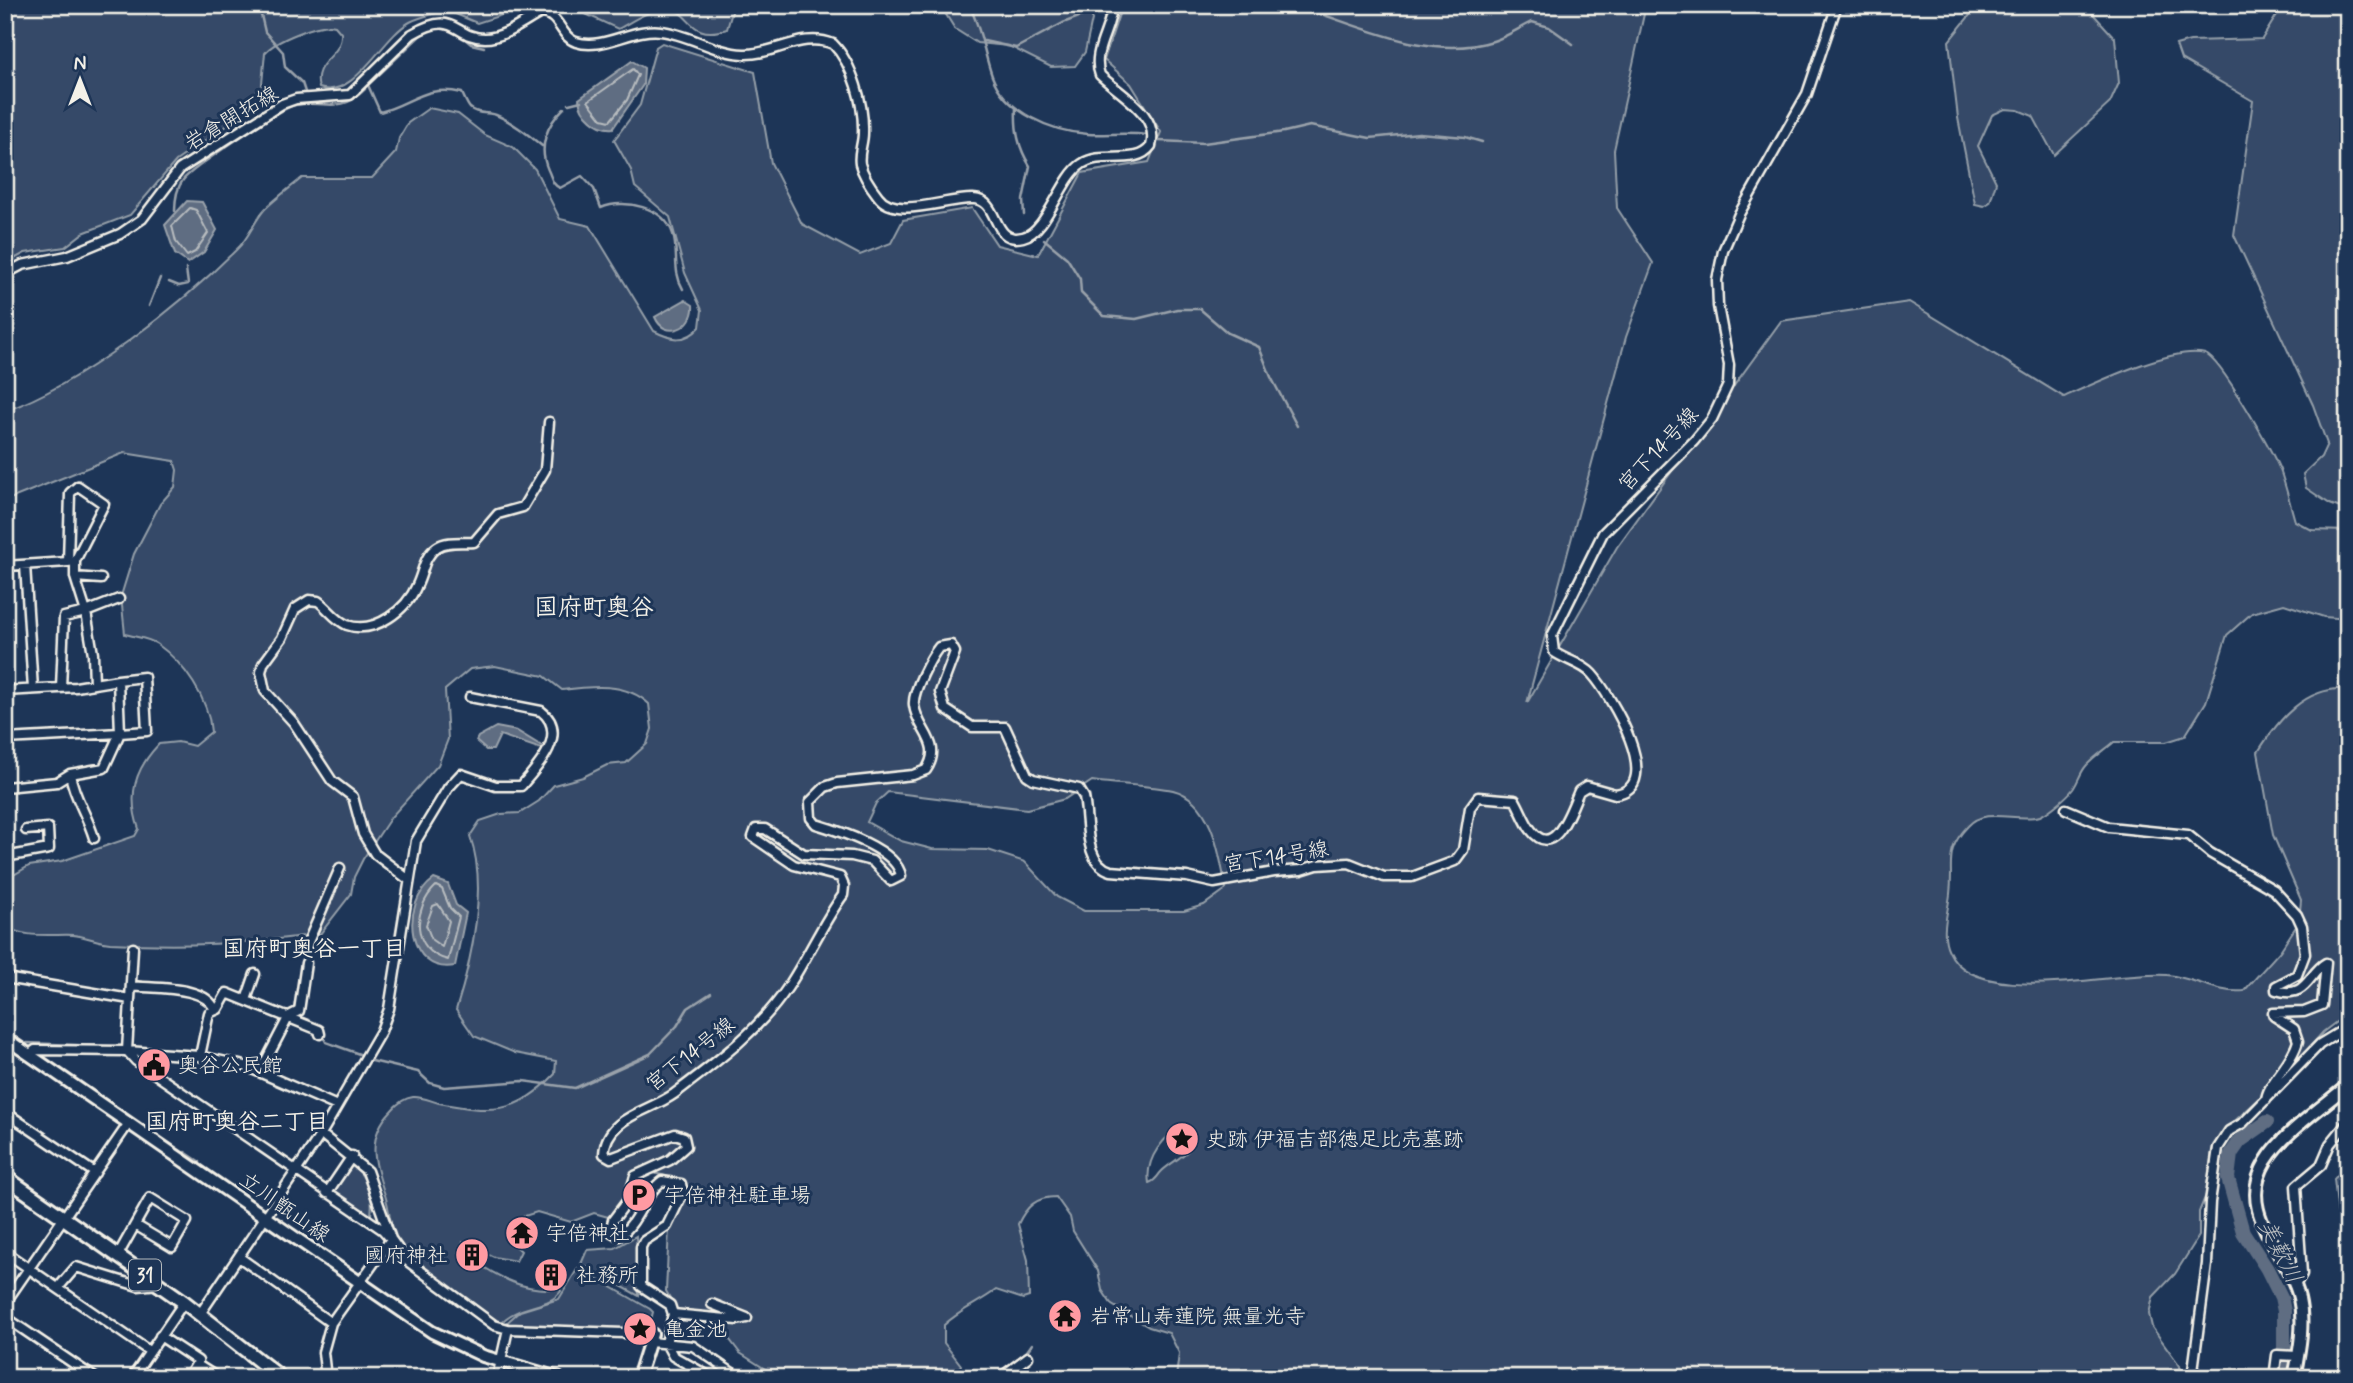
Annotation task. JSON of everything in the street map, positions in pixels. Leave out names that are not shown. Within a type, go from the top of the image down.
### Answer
[{"type":"main road","name":"31","points":[[5,1177],[184,1302],[281,1378]]},
{"type":"street","name":"岩倉開拓線","points":[[5,274],[22,265],[67,256],[120,234],[142,219],[180,169],[282,104],[296,99],[350,95],[412,34],[424,27],[443,23],[458,26],[477,37],[493,37],[541,13],[554,17],[572,41],[586,44],[660,30],[743,54],[794,42],[820,41],[833,44],[852,74],[863,127],[859,154],[863,174],[880,200],[892,207],[905,207],[965,199],[982,200],[987,204],[999,230],[1007,236],[1023,237],[1030,234],[1046,214],[1080,164],[1099,158],[1140,155],[1151,146],[1150,124],[1138,107],[1100,75],[1097,67],[1099,50],[1110,24],[1112,5]]},
{"type":"street","name":"宮下14号線","points":[[673,1314],[667,1301],[643,1289],[639,1257],[644,1241],[667,1226],[681,1198],[681,1184],[668,1180],[656,1185],[625,1232],[619,1236],[612,1235],[610,1226],[628,1200],[635,1176],[670,1160],[684,1150],[686,1141],[680,1134],[675,1134],[611,1158],[604,1154],[607,1139],[617,1125],[671,1096],[740,1042],[787,989],[843,895],[844,886],[840,877],[794,865],[781,858],[753,837],[755,829],[765,829],[804,854],[862,857],[880,867],[891,881],[901,876],[900,870],[881,849],[816,824],[811,818],[810,802],[825,787],[913,775],[926,770],[933,755],[933,744],[914,708],[914,695],[939,646],[951,645],[956,652],[940,692],[945,709],[972,727],[1006,727],[1027,775],[1033,779],[1079,789],[1084,797],[1094,858],[1100,868],[1111,871],[1187,877],[1214,883],[1301,870],[1317,865],[1349,863],[1384,877],[1412,877],[1455,861],[1464,850],[1470,808],[1478,797],[1515,800],[1533,834],[1540,838],[1551,838],[1561,830],[1570,816],[1579,791],[1587,786],[1615,794],[1631,786],[1638,773],[1637,760],[1614,708],[1592,674],[1554,652],[1552,636],[1603,533],[1694,441],[1712,419],[1728,385],[1729,365],[1718,306],[1717,280],[1723,251],[1739,214],[1807,94],[1837,5]]},
{"type":"street","points":[[410,880],[375,854],[363,834],[353,797],[332,781],[294,723],[265,691],[261,672],[263,664],[282,638],[295,609],[302,603],[318,601],[346,624],[373,625],[390,616],[409,599],[427,556],[438,546],[474,541],[498,514],[523,506],[545,470],[549,450],[549,422]]},
{"type":"street","points":[[71,561],[104,504],[78,486],[70,493],[71,561],[86,612],[93,654],[94,684]]},
{"type":"street","points":[[5,566],[71,561]]},
{"type":"street","points":[[25,565],[33,690]]},
{"type":"street","points":[[75,577],[101,579]]},
{"type":"street","points":[[61,688],[64,617],[119,599]]},
{"type":"street","points":[[5,691],[61,688],[144,677],[147,731],[5,739]]},
{"type":"street","points":[[5,787],[57,782],[70,774],[104,768],[120,733],[118,680]]},
{"type":"street","points":[[200,1314],[321,1134],[382,1031],[389,1009],[416,841],[448,788],[461,774],[496,786],[522,786],[548,750],[552,729],[548,716],[541,711],[470,697]]},
{"type":"street","points":[[70,774],[73,794],[85,812],[94,838]]},
{"type":"street","points":[[2066,809],[2109,827],[2188,835],[2210,853],[2274,890],[2297,915],[2305,939],[2305,954],[2297,975],[2276,986],[2276,990],[2294,991],[2307,986],[2316,971],[2326,963],[2322,1005],[2304,1012],[2273,1013],[2294,1028],[2298,1041],[2287,1067],[2266,1091],[2266,1100]]},
{"type":"street","points":[[5,857],[49,849],[48,828],[26,830]]},
{"type":"street","points":[[305,949],[340,868]]},
{"type":"street","points":[[133,947],[127,1051],[136,1060],[391,1239],[414,1269],[494,1325],[508,1329],[651,1338],[666,1343],[684,1343],[704,1351],[740,1378]]},
{"type":"street","points":[[261,1072],[289,1016],[300,1008],[306,963]]},
{"type":"street","points":[[246,1000],[255,974]]},
{"type":"street","points":[[5,978],[130,999]]},
{"type":"street","points":[[131,986],[196,993],[213,1005],[215,1010]]},
{"type":"street","points":[[200,1056],[209,1013],[215,1010],[228,993],[289,1016],[319,1030],[320,1034]]},
{"type":"street","points":[[2192,1378],[2218,1148],[2229,1132],[2266,1100],[2320,1044],[2348,1027]]},
{"type":"street","name":"立川甑山線","points":[[5,1038],[432,1332],[501,1361],[558,1378]]},
{"type":"street","points":[[29,1055],[35,1050],[127,1051],[200,1056],[261,1072],[337,1106]]},
{"type":"street","points":[[2294,1378],[2289,1356],[2301,1311],[2295,1285],[2263,1228],[2256,1192],[2266,1161],[2279,1146],[2348,1085]]},
{"type":"street","points":[[5,1112],[95,1173]]},
{"type":"street","points":[[2295,1285],[2302,1273],[2296,1186],[2321,1165],[2330,1144],[2348,1122]]},
{"type":"street","points":[[5,1303],[129,1123]]},
{"type":"street","points":[[321,1134],[352,1156],[367,1171],[374,1184],[391,1239]]},
{"type":"street","points":[[327,1193],[352,1156]]},
{"type":"street","points":[[150,1198],[187,1221],[172,1247],[137,1226],[134,1224],[150,1198]]},
{"type":"street","points":[[118,1255],[137,1226]]},
{"type":"street","points":[[326,1378],[323,1355],[331,1323],[391,1239]]},
{"type":"street","points":[[5,1252],[149,1351]]},
{"type":"street","points":[[239,1257],[331,1323]]},
{"type":"street","points":[[58,1288],[76,1267],[138,1286],[159,1284]]},
{"type":"street","points":[[132,1378],[184,1302]]},
{"type":"street","points":[[712,1304],[747,1318],[740,1321],[673,1314],[666,1343],[673,1356],[712,1378]]},
{"type":"street","points":[[5,1317],[95,1378]]},
{"type":"street","points":[[497,1378],[508,1329]]},
{"type":"street","points":[[160,1336],[198,1361],[188,1378]]},
{"type":"street","points":[[638,1378],[651,1338]]},
{"type":"street","points":[[2274,1378],[2277,1355],[2289,1356]]},
{"type":"street","points":[[1000,1378],[1028,1357]]},
{"type":"street","points":[[196,1364],[218,1378]]},
{"type":"street","points":[[1036,1378],[1046,1374],[1049,1378]]},
{"type":"shaded area","points":[[5,5],[533,5],[477,23],[446,10],[414,20],[399,30],[356,77],[332,89],[319,88],[318,79],[319,71],[340,41],[341,33],[335,26],[319,27],[287,38],[265,53],[261,94],[254,107],[176,161],[130,215],[83,233],[65,247],[25,253],[5,264]]},
{"type":"shaded area","points":[[566,5],[734,5],[727,29],[705,32],[697,29],[682,14],[669,9],[649,13],[618,29]]},
{"type":"shaded area","points":[[940,5],[1087,5],[1093,15],[1085,52],[1075,66],[1051,67],[1009,46],[977,43],[955,29]]},
{"type":"shaded area","points":[[1122,5],[1646,5],[1614,150],[1617,208],[1653,263],[1626,337],[1527,703],[1617,547],[1781,321],[1909,302],[2064,397],[2113,375],[2174,355],[2205,354],[2222,372],[2246,407],[2275,460],[2295,521],[2312,530],[2348,531],[2348,619],[2324,617],[2284,604],[2252,613],[2227,635],[2206,702],[2185,736],[2166,742],[2114,742],[2086,766],[2070,792],[2044,814],[2031,818],[1993,816],[1975,820],[1960,835],[1952,851],[1945,930],[1949,951],[1964,969],[1987,979],[2016,983],[2049,983],[2167,975],[2224,990],[2244,991],[2280,951],[2299,922],[2301,900],[2273,835],[2258,752],[2274,728],[2294,707],[2319,693],[2348,689],[2348,1013],[2323,1032],[2281,1079],[2228,1127],[2212,1150],[2206,1195],[2199,1212],[2199,1236],[2175,1274],[2153,1297],[2149,1314],[2152,1327],[2180,1366],[2182,1378],[1176,1378],[1179,1353],[1169,1333],[1149,1327],[1112,1305],[1102,1290],[1098,1271],[1073,1231],[1070,1217],[1056,1197],[1032,1204],[1018,1224],[1028,1260],[1029,1297],[1023,1299],[996,1290],[944,1325],[944,1343],[961,1365],[953,1378],[812,1378],[773,1374],[740,1353],[723,1331],[678,1312],[666,1291],[669,1228],[686,1197],[686,1187],[678,1179],[641,1170],[626,1200],[612,1218],[594,1213],[571,1222],[537,1212],[518,1218],[507,1237],[521,1251],[516,1261],[494,1257],[463,1242],[459,1252],[506,1279],[531,1288],[559,1288],[561,1291],[549,1301],[515,1313],[500,1324],[442,1287],[402,1252],[394,1236],[375,1161],[375,1141],[383,1121],[395,1106],[406,1099],[419,1097],[474,1108],[502,1108],[528,1097],[555,1074],[556,1061],[515,1053],[474,1036],[456,1010],[472,946],[478,900],[478,877],[470,836],[480,821],[501,814],[520,813],[539,801],[554,785],[583,777],[607,765],[626,763],[647,744],[652,729],[649,704],[630,692],[619,689],[597,687],[562,690],[544,676],[495,666],[470,669],[445,690],[448,739],[438,765],[391,817],[363,859],[354,877],[351,894],[320,934],[215,944],[164,945],[105,942],[73,935],[28,934],[5,925],[5,880],[29,866],[62,861],[135,836],[139,829],[134,805],[136,783],[151,753],[159,744],[178,742],[194,746],[211,732],[206,707],[177,661],[154,642],[125,634],[121,596],[134,554],[160,504],[175,487],[177,470],[174,461],[124,453],[5,501],[5,411],[34,399],[97,363],[159,318],[237,249],[265,209],[302,178],[372,178],[396,152],[399,138],[408,123],[429,108],[458,114],[485,135],[513,147],[535,169],[560,219],[590,226],[654,331],[672,338],[689,336],[700,327],[702,310],[685,273],[670,217],[635,187],[631,170],[614,140],[640,105],[656,47],[662,43],[755,72],[771,163],[802,224],[860,255],[891,243],[903,220],[972,208],[997,245],[1038,255],[1082,173],[1149,162],[1161,132],[1131,84],[1104,60]],"holes":[[[1092,781],[1163,788],[1187,796],[1206,817],[1212,831],[1226,889],[1204,905],[1184,911],[1084,911],[1057,897],[1025,862],[988,850],[932,849],[901,841],[867,822],[876,803],[888,792],[1027,809],[1065,799]],[[1185,1126],[1192,1133],[1193,1145],[1149,1183],[1150,1165],[1158,1148],[1170,1135]]]},
{"type":"shaded area","points":[[1978,5],[2085,5],[2115,38],[2119,83],[2110,103],[2054,155],[2033,116],[2018,110],[2005,109],[1992,115],[1978,146],[1996,182],[1990,202],[1984,206],[1975,204],[1958,118],[1949,41]]},
{"type":"shaded area","points":[[2283,5],[2348,5],[2348,511],[2330,504],[2306,488],[2303,474],[2321,457],[2327,444],[2313,405],[2234,235],[2253,101],[2181,59],[2176,45],[2190,41],[2262,39]]},
{"type":"shaded area","points":[[351,1162],[368,1186],[371,1215],[333,1191]]},
{"type":"shaded area","points":[[2348,1163],[2348,1238],[2339,1224],[2334,1179]]},
{"type":"shaded area","points":[[636,1236],[639,1296],[581,1264],[587,1250],[615,1248]]},
{"type":"shaded area","points":[[578,1268],[650,1309],[653,1312],[649,1328],[504,1325],[520,1311],[559,1299]]},
{"type":"water","points":[[632,61],[644,68],[643,85],[613,128],[596,124],[586,115],[579,99]]},
{"type":"water","points":[[187,201],[202,202],[217,230],[204,252],[188,263],[175,254],[165,225]]},
{"type":"water","points":[[685,300],[693,305],[689,320],[684,325],[672,330],[660,324],[655,317]]},
{"type":"water","points":[[496,727],[517,731],[545,748],[500,735],[493,750],[486,750],[476,741],[478,737]]},
{"type":"water","points":[[434,879],[448,884],[456,905],[466,913],[455,966],[439,966],[427,960],[418,949],[413,935],[415,904],[423,890]]},
{"type":"waterway","points":[[252,5],[261,15],[265,32],[283,52],[285,67],[302,83],[306,95]]},
{"type":"waterway","points":[[969,5],[998,89],[1019,110],[1045,124],[1074,132],[1147,135]]},
{"type":"waterway","points":[[1293,5],[1417,44],[1468,46],[1493,41],[1532,22],[1549,27],[1573,44]]},
{"type":"waterway","points":[[984,41],[1016,48],[1063,23],[1100,9]]},
{"type":"waterway","points":[[433,28],[451,29]]},
{"type":"waterway","points":[[424,32],[368,85],[380,112],[428,93],[462,93],[473,110],[502,118],[542,146]]},
{"type":"waterway","points":[[457,32],[471,44],[484,47]]},
{"type":"waterway","points":[[175,211],[177,191],[183,180],[256,127],[295,105],[339,104],[356,97],[365,89]]},
{"type":"waterway","points":[[569,104],[581,101]]},
{"type":"waterway","points":[[564,108],[548,129],[544,145],[545,162],[554,183],[560,188],[582,176],[594,189],[601,208],[632,205],[653,211],[661,217],[673,234],[678,275],[683,289]]},
{"type":"waterway","points":[[1016,108],[1018,138],[1030,166],[1023,200],[1024,215]]},
{"type":"waterway","points":[[1159,141],[1204,143],[1310,126],[1370,138],[1419,133],[1465,137],[1482,142]]},
{"type":"waterway","points":[[1044,239],[1067,258],[1080,279],[1081,293],[1104,316],[1136,319],[1177,309],[1200,309],[1228,333],[1259,347],[1271,377],[1297,426]]},
{"type":"waterway","points":[[169,282],[179,286],[188,284],[186,269]]},
{"type":"waterway","points":[[149,306],[160,278]]},
{"type":"waterway","points":[[372,1061],[418,1072],[430,1083],[444,1087],[523,1081],[575,1088],[650,1054],[677,1026],[688,1008],[711,993]]},
{"type":"waterway","points":[[280,1040],[290,1022]]},
{"type":"waterway","points":[[323,1036],[326,1042],[362,1055]]},
{"type":"waterway","points":[[27,1043],[124,1047]]},
{"type":"waterway","name":"美歎川","points":[[2267,1122],[2240,1141],[2231,1154],[2228,1178],[2243,1232],[2281,1297],[2284,1311],[2284,1349],[2279,1378]]},
{"type":"waterway","points":[[185,1152],[200,1162]]},
{"type":"waterway","points":[[57,1283],[73,1265],[86,1266]]},
{"type":"waterway","points":[[991,1378],[1025,1354],[1032,1344]]},
{"type":"place","name":"奥谷公民館","points":[[154,1065]]},
{"type":"place","name":"史跡 伊福吉部徳足比売墓跡","points":[[1182,1139]]},
{"type":"place","name":"宇倍神社駐車場","points":[[639,1195]]},
{"type":"place","name":"宇倍神社","points":[[522,1233]]},
{"type":"place","name":"國府神社","points":[[472,1255]]},
{"type":"place","name":"社務所","points":[[551,1275]]},
{"type":"place","name":"岩常山寿蓮院 無量光寺","points":[[1065,1316]]},
{"type":"place","name":"亀金池","points":[[640,1329]]},
{"type":"district","name":"国府町奥谷","points":[[594,607]]},
{"type":"district","name":"国府町奥谷一丁目","points":[[314,948]]},
{"type":"district","name":"国府町奥谷二丁目","points":[[237,1121]]}]
